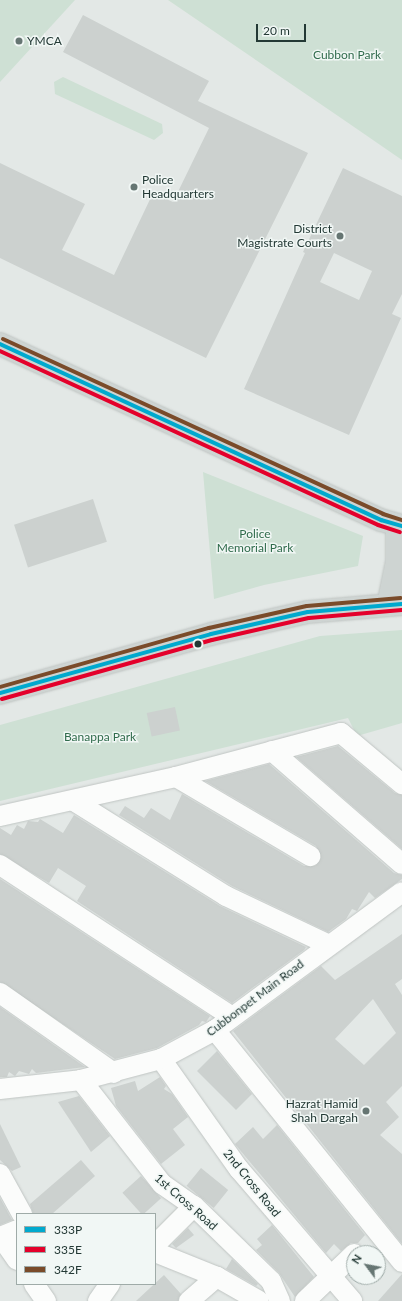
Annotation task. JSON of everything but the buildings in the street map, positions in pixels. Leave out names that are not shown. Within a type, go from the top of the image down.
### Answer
[{"type":"main road","points":[[0,344],[400,526],[395,604],[308,612],[211,634],[0,693]]},
{"type":"street","points":[[0,816],[176,777],[341,733],[402,784]]},
{"type":"street","points":[[272,751],[402,864]]},
{"type":"street","points":[[176,777],[310,856]]},
{"type":"street","points":[[74,800],[226,896],[328,944]]},
{"type":"street","points":[[0,865],[232,1017]]},
{"type":"street","name":"Cubbonpet Main Road","points":[[0,1089],[81,1080],[114,1073],[161,1060],[215,1030],[328,944],[402,892]]},
{"type":"street","points":[[0,994],[114,1073]]},
{"type":"street","points":[[215,1030],[402,1262]]},
{"type":"street","name":"2nd Cross Road","points":[[161,1060],[239,1169],[352,1301]]},
{"type":"street","name":"1st Cross Road","points":[[81,1080],[162,1184],[194,1206],[271,1282],[280,1301]]},
{"type":"street","points":[[0,1174],[21,1213]]},
{"type":"street","points":[[156,1244],[194,1206]]},
{"type":"street","points":[[362,1245],[377,1231]]},
{"type":"street","points":[[6,1235],[16,1258]]},
{"type":"street","points":[[156,1252],[217,1278],[258,1301]]},
{"type":"street","points":[[305,1301],[346,1261]]},
{"type":"street","points":[[189,1301],[217,1278]]},
{"type":"street","points":[[35,1285],[46,1301]]},
{"type":"street","points":[[98,1301],[109,1285]]},
{"type":"green space","name":"YMCA","points":[[0,0],[75,0],[0,82]]},
{"type":"green space","name":"Cubbon Park","points":[[168,0],[402,0],[402,160],[341,118]]},
{"type":"green space","points":[[63,77],[162,124],[163,133],[154,140],[55,94],[54,82]]},
{"type":"green space","name":"Police Memorial Park","points":[[203,472],[363,536],[358,566],[264,585],[214,599]]},
{"type":"green space","name":"Banappa Park","points":[[402,630],[402,723],[357,736],[348,718],[0,801],[0,725],[320,636]]},
{"type":"transit line","name":"342F","points":[[3,339],[383,514],[402,520]]},
{"type":"transit line","name":"333P","points":[[0,344],[381,520],[402,526]]},
{"type":"transit line","name":"335E","points":[[0,351],[378,525],[400,532]]},
{"type":"transit line","name":"342F","points":[[0,687],[209,628],[307,606],[401,598]]},
{"type":"transit line","name":"333P","points":[[0,693],[211,634],[308,612],[402,604]]},
{"type":"transit line","name":"335E","points":[[2,699],[212,640],[309,618],[402,610]]},
{"type":"place","name":"YMCA","points":[[19,41]]},
{"type":"place","name":"Police Headquarters","points":[[134,187]]},
{"type":"place","name":"District Magistrate Courts","points":[[340,236]]},
{"type":"place","name":"Hazrat Hamid Shah Dargah","points":[[366,1111]]}]
